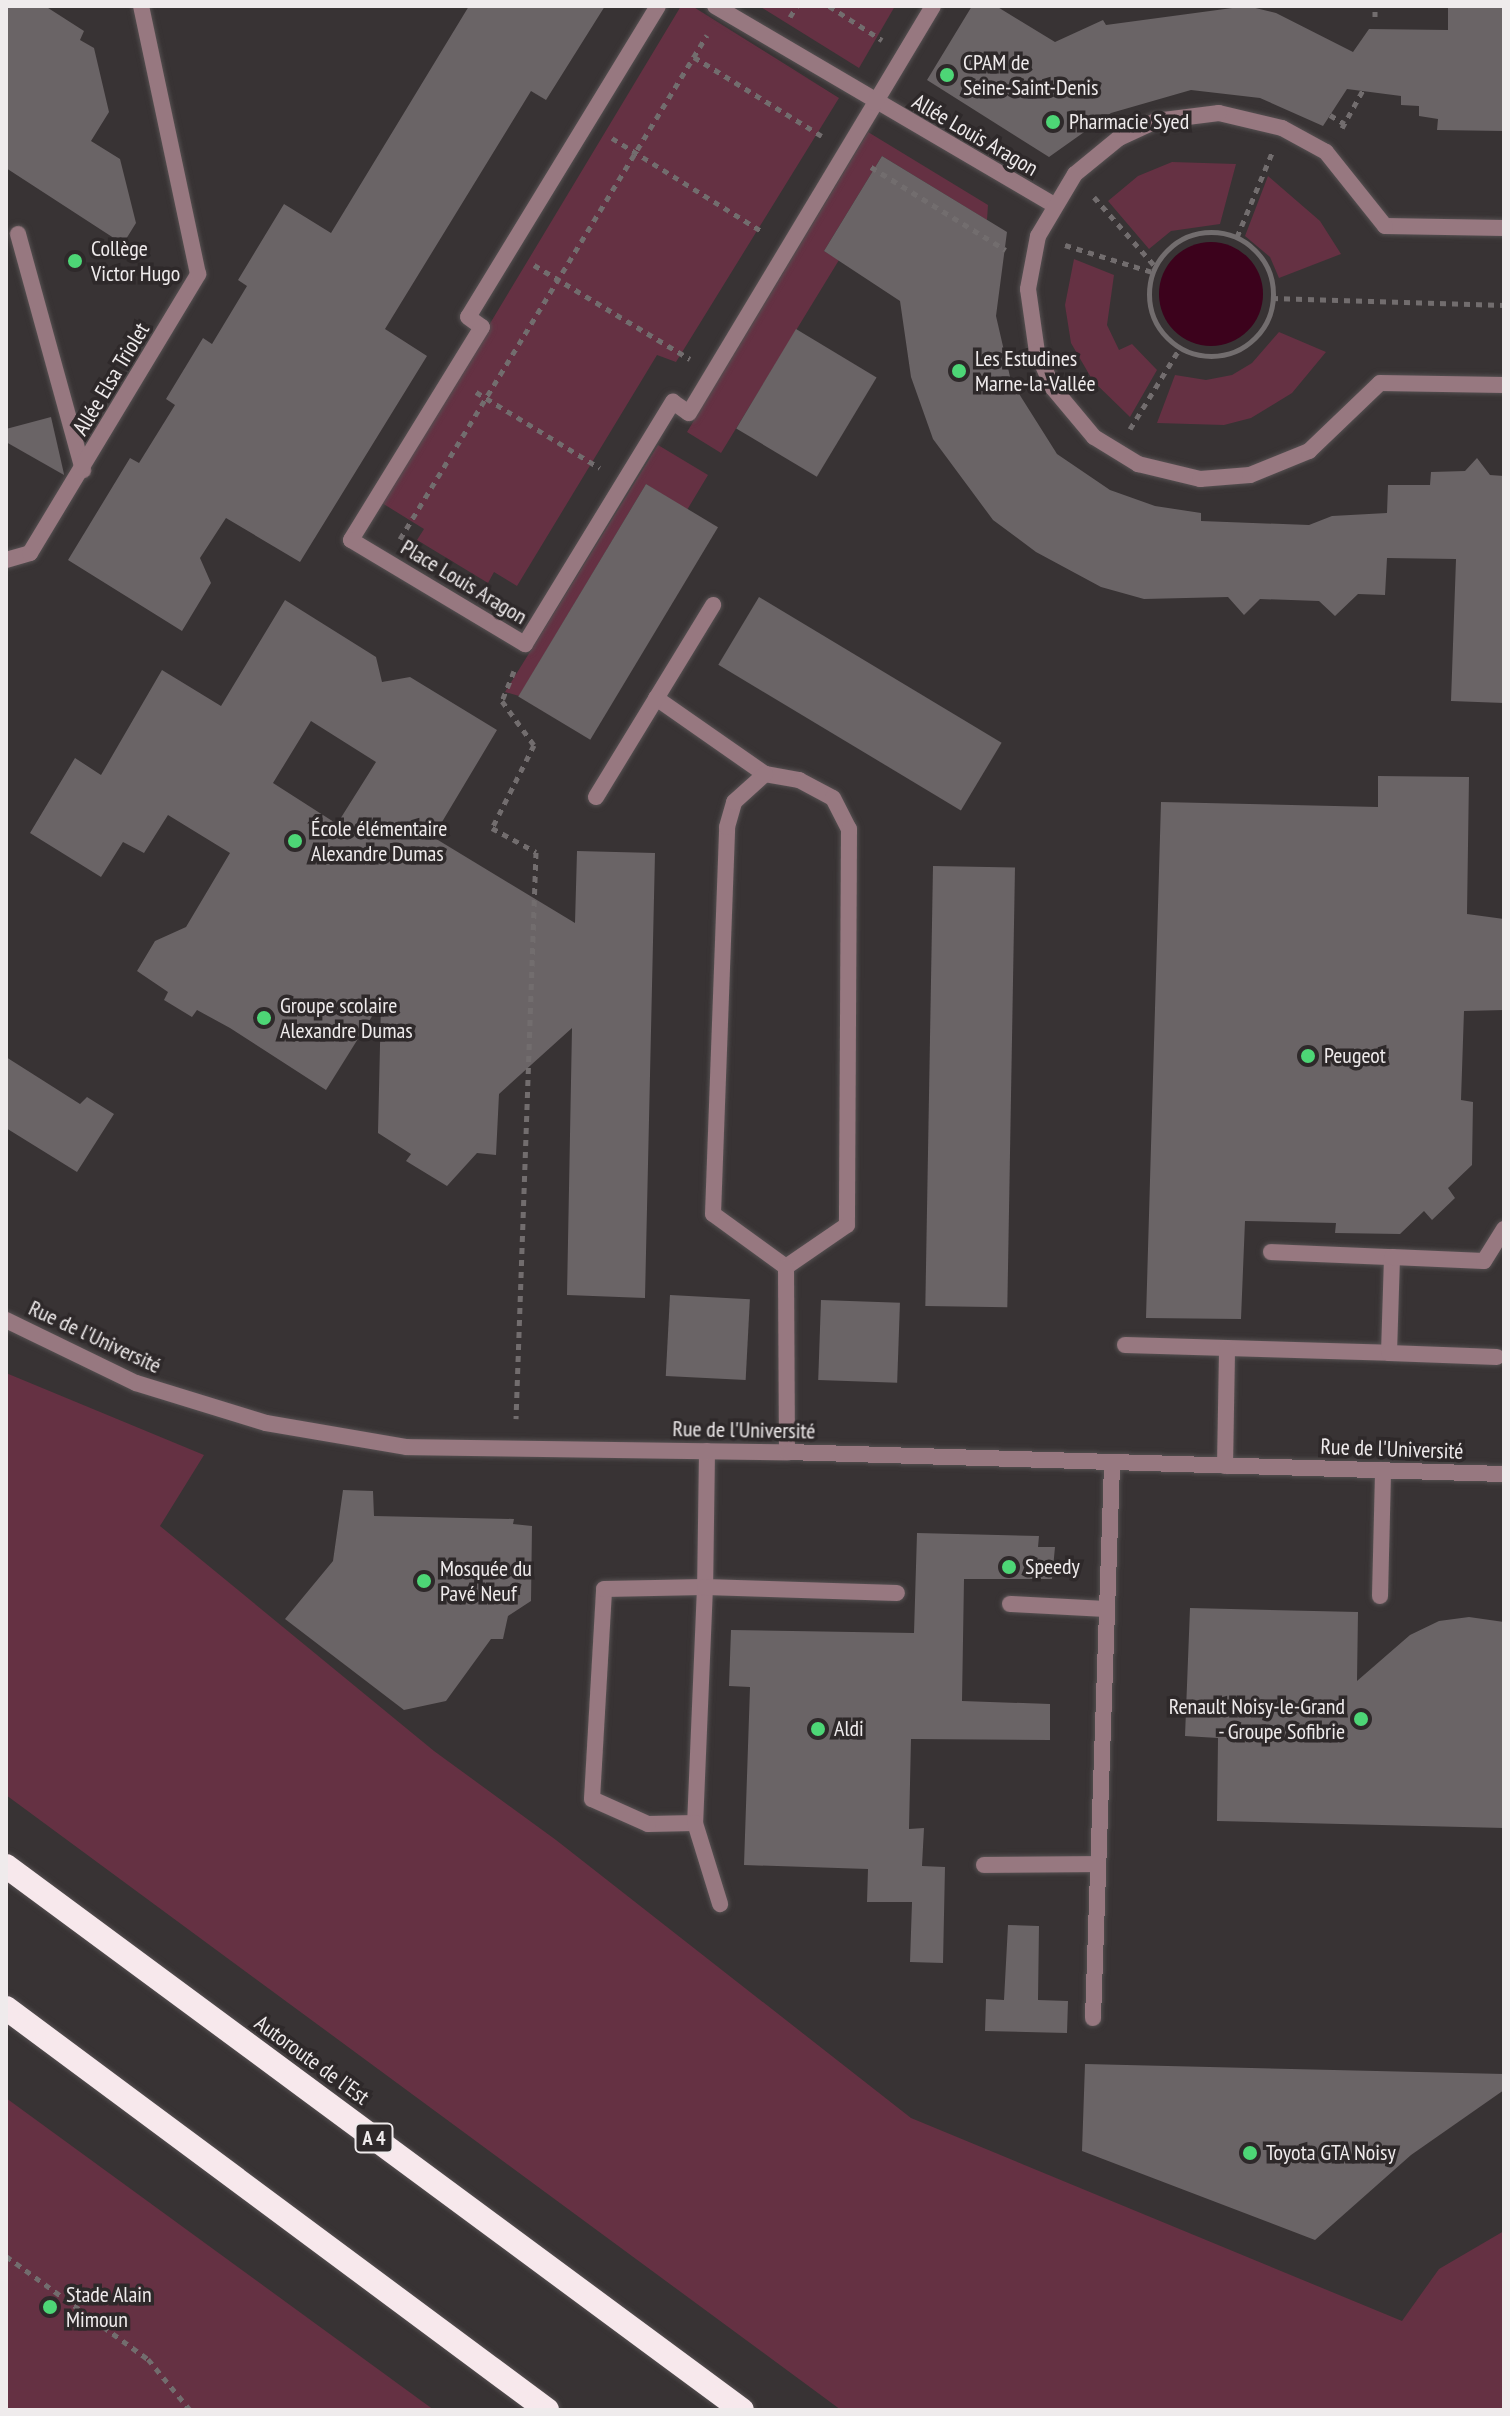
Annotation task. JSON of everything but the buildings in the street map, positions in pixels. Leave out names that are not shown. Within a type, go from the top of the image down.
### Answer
[{"type":"highway","name":"Autoroute de l’Est","points":[[6,1866],[742,2410]]},
{"type":"highway","points":[[6,2008],[547,2410]]},
{"type":"street","name":"Allée Elsa Triolet","points":[[6,560],[30,553],[83,470],[198,274],[141,6]]},
{"type":"street","name":"Place Louis Aragon","points":[[658,6],[468,317],[482,327],[351,540],[525,644],[673,402],[689,413],[933,6]]},
{"type":"street","points":[[719,8],[875,103]]},
{"type":"street","name":"Allée Louis Aragon","points":[[875,103],[1053,204]]},
{"type":"street","name":"Allée Louis Aragon","points":[[1504,228],[1385,226],[1326,152],[1282,128],[1219,113],[1156,121],[1119,138],[1075,174],[1053,204],[1038,236],[1028,289],[1037,352],[1053,388],[1094,437],[1138,464],[1200,479],[1250,475],[1309,451],[1380,383],[1504,385]]},
{"type":"street","points":[[18,234],[83,470]]},
{"type":"street","points":[[596,797],[713,605]]},
{"type":"street","points":[[656,698],[765,774],[799,780],[833,798],[849,829],[847,1225],[786,1267]]},
{"type":"street","points":[[765,774],[734,802],[727,827],[713,1214],[786,1267]]},
{"type":"street","points":[[1271,1252],[1484,1261],[1504,1229]]},
{"type":"street","points":[[1389,1353],[1392,1257]]},
{"type":"street","points":[[786,1267],[787,1452]]},
{"type":"street","name":"Rue de l'Université","points":[[6,1320],[136,1383],[266,1423],[407,1447],[787,1452],[1112,1466],[1504,1474]]},
{"type":"street","points":[[1125,1345],[1497,1357]]},
{"type":"street","points":[[1225,1466],[1227,1348]]},
{"type":"street","points":[[707,1451],[695,1823],[720,1904]]},
{"type":"street","points":[[1093,2018],[1112,1466]]},
{"type":"street","points":[[1380,1596],[1383,1470]]},
{"type":"street","points":[[695,1823],[648,1824],[592,1799],[604,1589],[705,1587],[897,1593]]},
{"type":"street","points":[[1010,1604],[1107,1609]]},
{"type":"street","points":[[984,1865],[1098,1864]]},
{"type":"path","points":[[829,6],[837,8],[904,54]]},
{"type":"path","points":[[1375,6],[1375,17]]},
{"type":"path","points":[[387,561],[694,57],[719,8]]},
{"type":"path","points":[[694,57],[1032,266]]},
{"type":"path","points":[[1326,152],[1363,90]]},
{"type":"path","points":[[1330,115],[1345,124]]},
{"type":"path","points":[[587,124],[788,248]]},
{"type":"path","points":[[1237,237],[1282,128]]},
{"type":"path","points":[[1075,174],[1153,269]]},
{"type":"path","points":[[1204,231],[1237,237],[1258,252],[1269,269],[1272,298],[1264,327],[1233,352],[1212,356],[1180,348],[1158,327],[1149,307],[1153,269],[1185,236],[1204,231]]},
{"type":"path","points":[[1038,236],[1153,269]]},
{"type":"path","points":[[510,249],[712,373]]},
{"type":"path","points":[[1272,298],[1504,305]]},
{"type":"path","points":[[1117,450],[1180,348]]},
{"type":"path","points":[[451,377],[624,483]]},
{"type":"path","points":[[514,1449],[536,852],[492,828],[534,745],[502,701],[525,644]]},
{"type":"path","points":[[6,2256],[148,2359],[190,2410]]},
{"type":"shaded area","points":[[681,6],[692,6],[839,98],[676,362],[657,355],[517,586],[494,572],[488,583],[417,540],[424,529],[382,503]]},
{"type":"shaded area","points":[[759,6],[895,6],[859,68]]},
{"type":"shaded area","points":[[868,132],[988,205],[987,220],[882,156],[824,251],[839,260],[721,453],[687,432]]},
{"type":"shaded area","points":[[1172,162],[1236,164],[1220,224],[1171,231],[1149,249],[1108,201],[1138,176]]},
{"type":"shaded area","points":[[1268,176],[1320,221],[1341,254],[1279,278],[1270,257],[1245,236]]},
{"type":"shaded area","points":[[1211,242],[1231,246],[1248,257],[1259,274],[1263,294],[1259,314],[1248,331],[1231,342],[1211,346],[1191,342],[1174,331],[1163,314],[1159,294],[1163,274],[1174,257],[1191,246]]},
{"type":"shaded area","points":[[1074,259],[1114,275],[1107,325],[1119,350],[1132,344],[1157,370],[1130,417],[1093,381],[1071,343],[1065,305]]},
{"type":"shaded area","points":[[1279,332],[1326,352],[1292,393],[1251,418],[1224,425],[1157,423],[1175,375],[1206,380],[1232,375],[1252,363]]},
{"type":"shaded area","points":[[658,445],[708,475],[687,510],[646,484],[519,696],[505,692]]},
{"type":"shaded area","points":[[6,1373],[204,1455],[160,1526],[434,1751],[556,1840],[911,2118],[1402,2321],[1439,2269],[1504,2231],[1504,2410],[841,2410],[6,1795]]},
{"type":"shaded area","points":[[6,2098],[434,2410],[6,2410]]},
{"type":"place","name":"CPAM de Seine-Saint-Denis","points":[[947,75]]},
{"type":"place","name":"Pharmacie Syed","points":[[1053,122]]},
{"type":"place","name":"Collège Victor Hugo","points":[[75,261]]},
{"type":"place","name":"Les Estudines Marne-la-Vallée","points":[[959,371]]},
{"type":"place","name":"École élémentaire Alexandre Dumas","points":[[295,841]]},
{"type":"place","name":"Groupe scolaire Alexandre Dumas","points":[[264,1018]]},
{"type":"place","name":"Peugeot","points":[[1308,1056]]},
{"type":"place","name":"Speedy","points":[[1009,1567]]},
{"type":"place","name":"Mosquée du Pavé Neuf","points":[[424,1581]]},
{"type":"place","name":"Renault Noisy-le-Grand - Groupe Sofibrie","points":[[1361,1719]]},
{"type":"place","name":"Aldi","points":[[818,1729]]},
{"type":"place","name":"Toyota GTA Noisy","points":[[1250,2153]]},
{"type":"place","name":"Stade Alain Mimoun","points":[[50,2307]]}]
